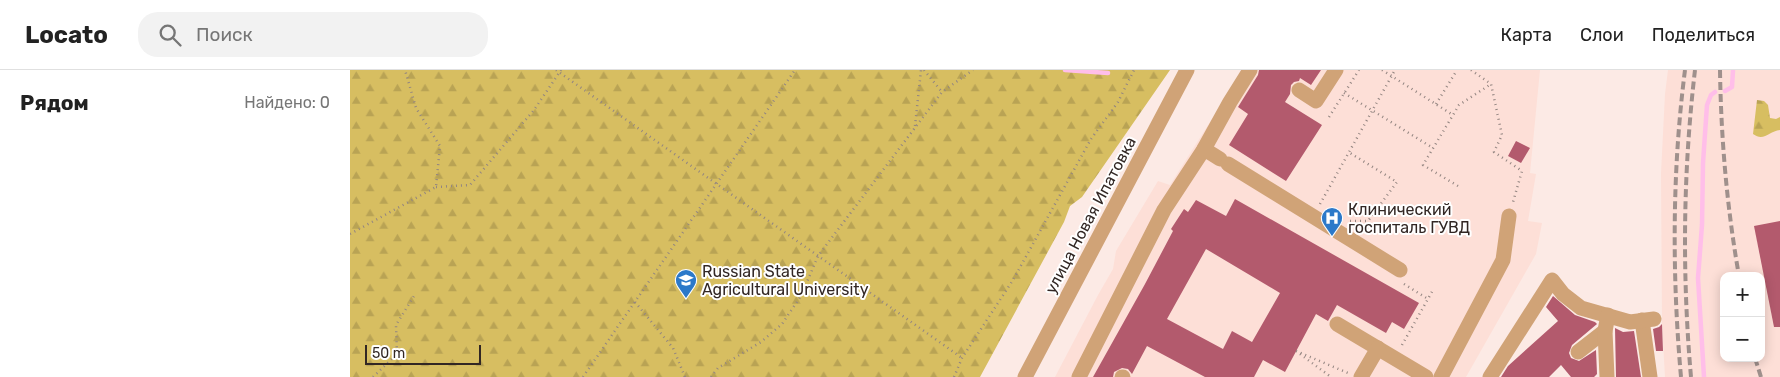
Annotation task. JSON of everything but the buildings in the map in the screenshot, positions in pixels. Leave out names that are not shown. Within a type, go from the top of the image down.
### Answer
[{"type":"street","name":"улица Новая Ипатовка","points":[[1025,377],[1187,70]]},
{"type":"street","points":[[1079,377],[1164,210],[1204,149],[1250,70]]},
{"type":"street","points":[[1299,90],[1316,101],[1336,70]]},
{"type":"street","points":[[1204,149],[1400,270]]},
{"type":"street","points":[[1440,377],[1503,260],[1509,216]]},
{"type":"street","points":[[1490,377],[1552,280],[1562,294],[1581,308],[1630,322],[1648,320],[1650,377]]},
{"type":"street","points":[[1607,377],[1604,331],[1608,316]]},
{"type":"street","points":[[1337,324],[1378,348],[1399,366],[1426,377]]},
{"type":"street","points":[[1578,352],[1604,331]]},
{"type":"street","points":[[1356,376],[1378,348]]},
{"type":"path","points":[[405,70],[416,108],[440,146],[436,187]]},
{"type":"path","points":[[583,377],[795,70]]},
{"type":"path","points":[[922,70],[942,92]]},
{"type":"path","points":[[915,128],[922,70]]},
{"type":"path","points":[[711,377],[718,368],[761,342],[782,324],[801,296],[818,256],[942,92],[973,70]]},
{"type":"path","points":[[954,377],[962,358],[1014,280],[1091,139],[1118,102],[1134,70]]},
{"type":"path","points":[[1329,117],[1359,70]]},
{"type":"path","points":[[1382,70],[1453,115]]},
{"type":"path","points":[[1314,217],[1395,70]]},
{"type":"path","points":[[1436,104],[1457,70]]},
{"type":"path","points":[[1471,70],[1491,84],[1502,135],[1494,152],[1522,171],[1509,216]]},
{"type":"path","points":[[350,234],[436,187],[470,186],[534,110],[559,71],[962,358]]},
{"type":"path","points":[[1458,186],[1423,165],[1459,106],[1491,84]]},
{"type":"path","points":[[1344,93],[1433,148]]},
{"type":"path","points":[[1340,233],[1348,220],[1368,221],[1397,182],[1349,152]]},
{"type":"path","points":[[1400,270],[1395,279],[1428,298]]},
{"type":"path","points":[[1399,366],[1433,290]]},
{"type":"path","points":[[373,377],[397,354],[396,325],[414,296]]},
{"type":"path","points":[[635,302],[673,348],[685,377]]},
{"type":"path","points":[[1331,377],[1296,352],[1356,376]]},
{"type":"shaded area","name":"Клинический госпиталь ГУВД","points":[[1243,70],[1540,70],[1530,173],[1536,174],[1528,221],[1542,223],[1536,254],[1466,377],[1055,377],[1113,269],[1116,251],[1158,181],[1170,185]]},
{"type":"shaded area","points":[[1668,70],[1780,70],[1780,377],[1665,377],[1662,324],[1661,173]]},
{"type":"green space","name":"Russian State Agricultural University","points":[[350,70],[1170,70],[1082,197],[1070,206],[1064,222],[980,377],[350,377]]},
{"type":"green space","points":[[1757,100],[1764,101],[1768,105],[1770,118],[1776,119],[1780,117],[1780,130],[1763,137],[1753,134]]},
{"type":"waterway","points":[[1065,70],[1108,73]]},
{"type":"waterway","points":[[1725,91],[1732,87],[1733,70]]},
{"type":"waterway","points":[[1704,377],[1698,278],[1707,105],[1711,95],[1715,92]]},
{"type":"railway","points":[[1681,377],[1676,301],[1675,224],[1678,146],[1685,70]]},
{"type":"railway","points":[[1691,377],[1686,300],[1685,224],[1688,147],[1695,70]]},
{"type":"railway","points":[[1720,70],[1725,173],[1738,272]]},
{"type":"railway","points":[[1756,362],[1761,377]]},
{"type":"place","name":"Клинический госпиталь ГУВД","points":[[1332,237]]},
{"type":"place","name":"Russian State Agricultural University","points":[[686,299]]}]
